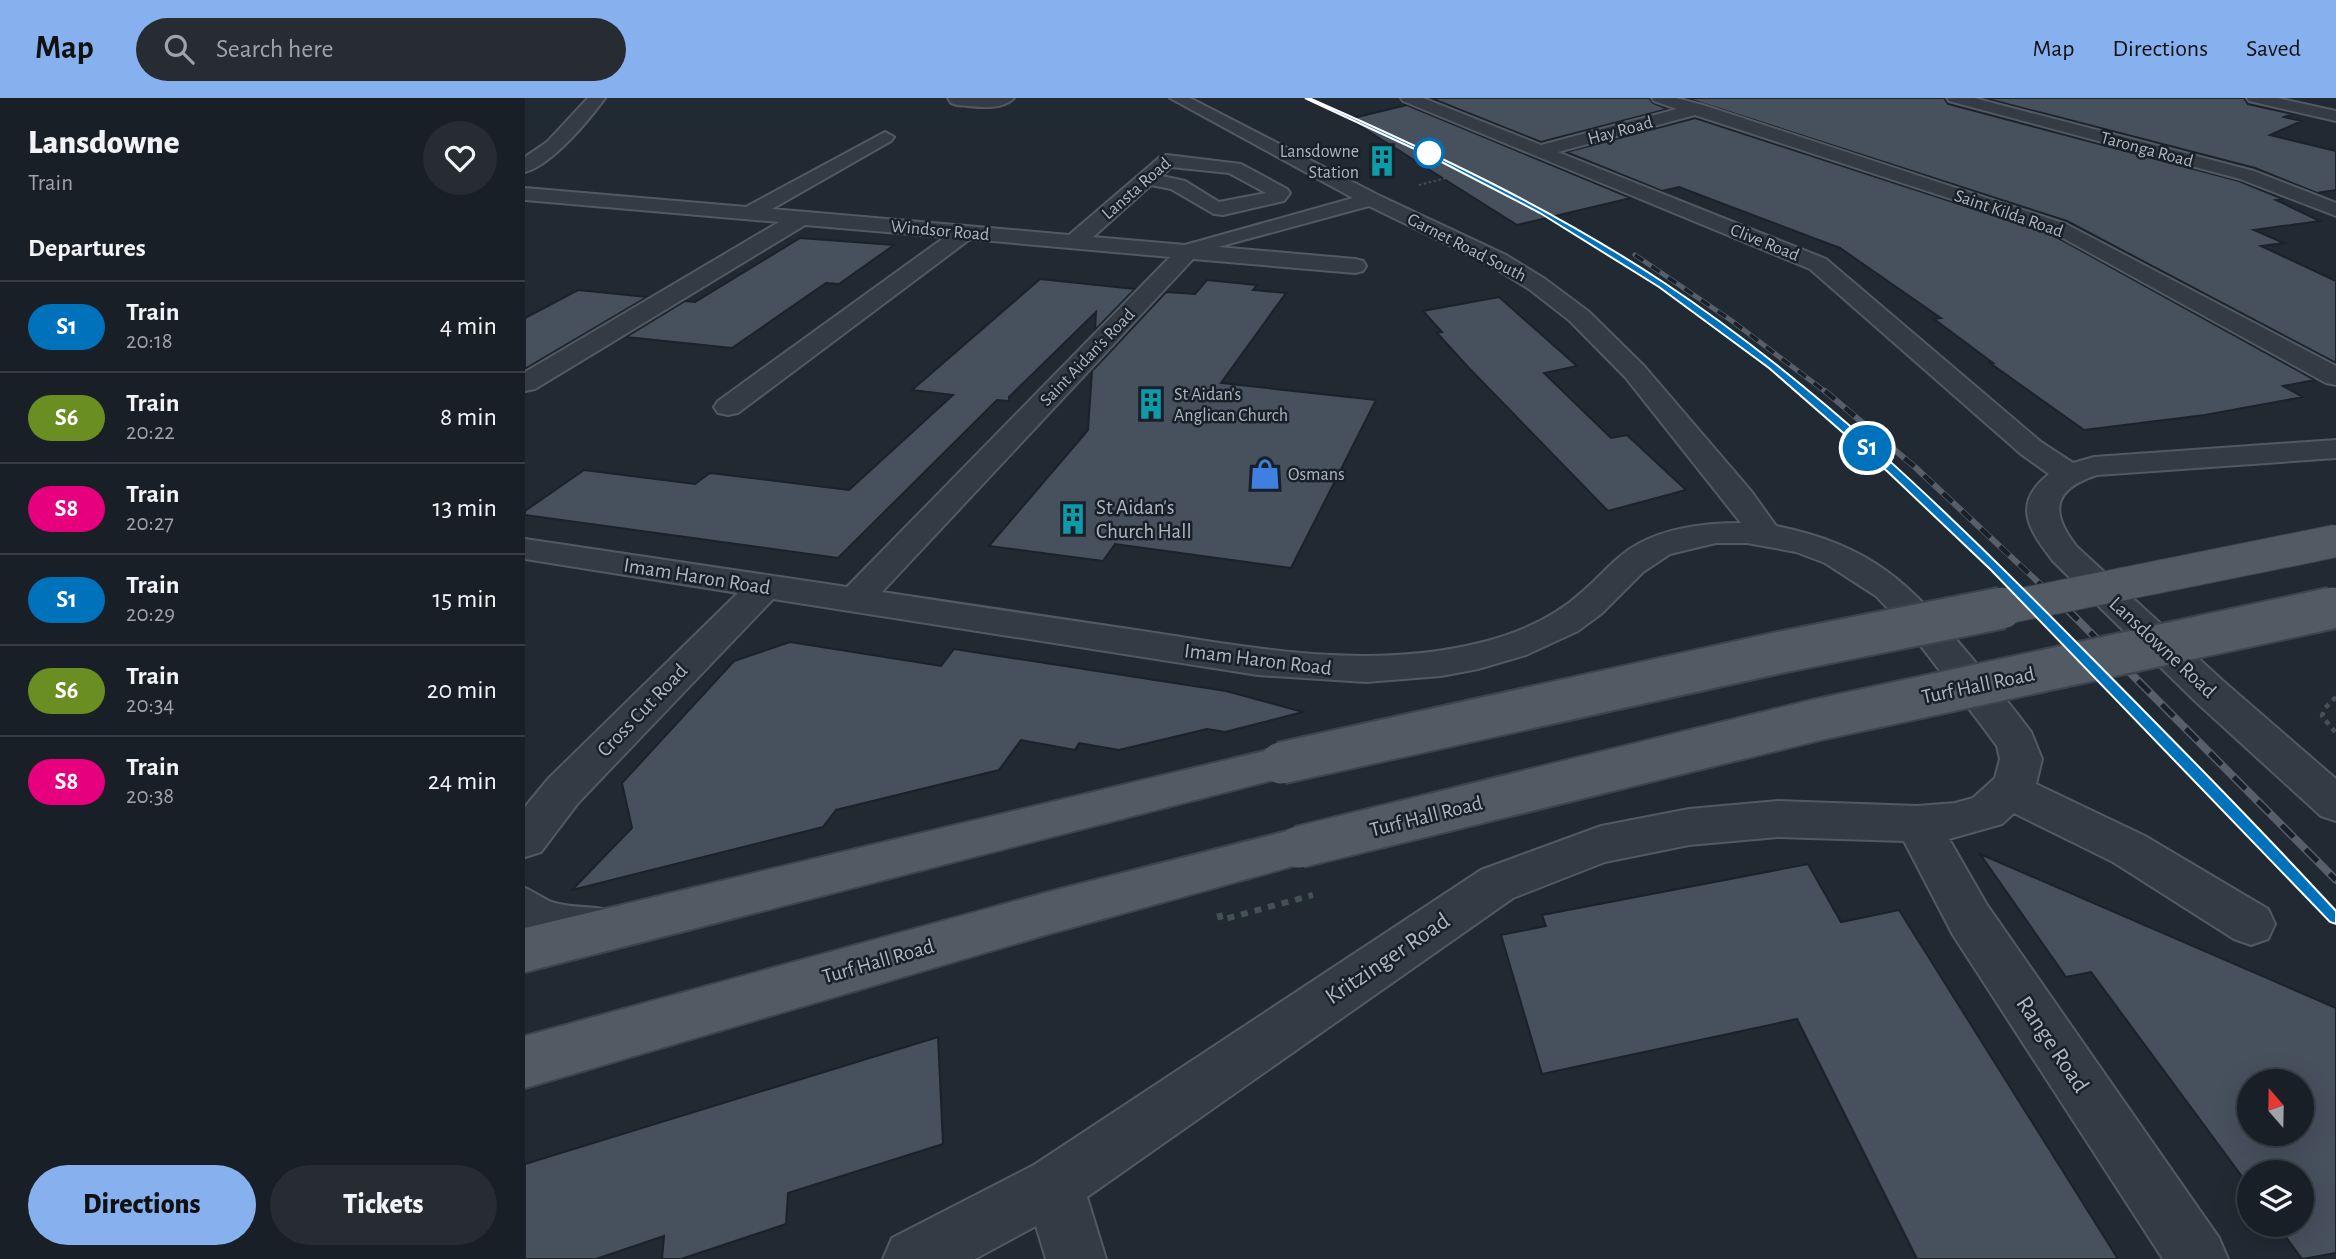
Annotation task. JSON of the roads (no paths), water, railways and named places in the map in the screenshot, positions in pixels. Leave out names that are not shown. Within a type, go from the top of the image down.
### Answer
[{"type":"main road","points":[[525,950],[1281,763],[1777,653],[2336,541]]},
{"type":"main road","name":"Turf Hall Road","points":[[525,1062],[1039,916],[1299,847],[1816,720],[2336,607]]},
{"type":"street","points":[[525,166],[553,146],[597,98]]},
{"type":"street","points":[[956,98],[994,102],[1006,98]]},
{"type":"street","name":"Garnet Road South","points":[[1178,98],[1232,136],[1498,260],[1537,284],[1579,316],[1635,372],[1740,498],[1765,535]]},
{"type":"street","name":"Clive Road","points":[[1409,98],[1818,264],[2031,448],[2068,473]]},
{"type":"street","name":"Saint Kilda Road","points":[[1660,98],[2059,228],[2336,377]]},
{"type":"street","name":"Taronga Road","points":[[1955,98],[2258,179],[2336,210]]},
{"type":"street","points":[[2255,98],[2336,116]]},
{"type":"street","name":"Hay Road","points":[[1540,151],[1730,101]]},
{"type":"street","points":[[750,214],[885,137]]},
{"type":"street","name":"Lansta Road","points":[[1075,241],[1167,161],[1180,151],[1196,145]]},
{"type":"street","points":[[1147,178],[1178,185],[1214,208],[1223,209],[1256,202],[1280,193],[1234,168],[1167,161]]},
{"type":"street","name":"Windsor Road","points":[[525,194],[1355,266]]},
{"type":"street","name":"Saint Aidan's Road","points":[[855,600],[1188,251],[1371,199]]},
{"type":"street","points":[[525,383],[801,218]]},
{"type":"street","points":[[728,407],[966,232]]},
{"type":"street","points":[[2068,473],[2094,466],[2161,459],[2336,449]]},
{"type":"street","name":"Lansdowne Road","points":[[2068,473],[2054,482],[2042,501],[2046,530],[2053,541],[2209,691],[2336,804]]},
{"type":"street","name":"Imam Haron Road","points":[[525,548],[1300,668],[1334,671],[1415,667],[1489,652],[1543,635],[1570,620],[1595,601],[1619,573],[1636,560],[1676,540],[1731,532],[1765,535],[1835,556],[1885,586],[1908,606],[2017,743],[2021,759],[2019,772],[2010,791]]},
{"type":"street","name":"Cross Cut Road","points":[[525,839],[563,791],[765,586]]},
{"type":"street","points":[[1917,824],[1955,821],[1987,813],[2010,791],[2129,849],[2251,924]]},
{"type":"street","name":"Kritzinger Road","points":[[912,1259],[1054,1185],[1497,884],[1601,844],[1689,827],[1778,819],[1917,824]]},
{"type":"street","name":"Range Road","points":[[1917,824],[1970,920],[2198,1259]]},
{"type":"street","points":[[525,909],[530,915],[557,926],[614,928]]},
{"type":"street","points":[[1054,1185],[1076,1259]]},
{"type":"railway","points":[[1307,98],[1444,161],[1568,227]]},
{"type":"railway","points":[[1565,225],[1661,284],[1804,393]]},
{"type":"railway","points":[[1635,255],[1732,321],[1827,393]]},
{"type":"railway","points":[[1801,391],[1931,506],[2036,610]]},
{"type":"railway","points":[[1825,391],[1916,468],[2068,610]]},
{"type":"railway","points":[[2035,608],[2313,892]]},
{"type":"railway","points":[[2068,610],[2336,880]]},
{"type":"railway","points":[[2311,890],[2336,916]]},
{"type":"train","name":"S1","points":[[1307,98],[1436,156],[1543,211],[1662,285],[1772,366],[1821,406],[1995,567],[2336,916]]},
{"type":"place","name":"Lansdowne Station","points":[[1382,161]]},
{"type":"place","name":"St Aidan's Anglican Church","points":[[1151,404]]},
{"type":"place","name":"Osmans","points":[[1265,474]]},
{"type":"place","name":"St Aidan's Church Hall","points":[[1073,519]]}]
